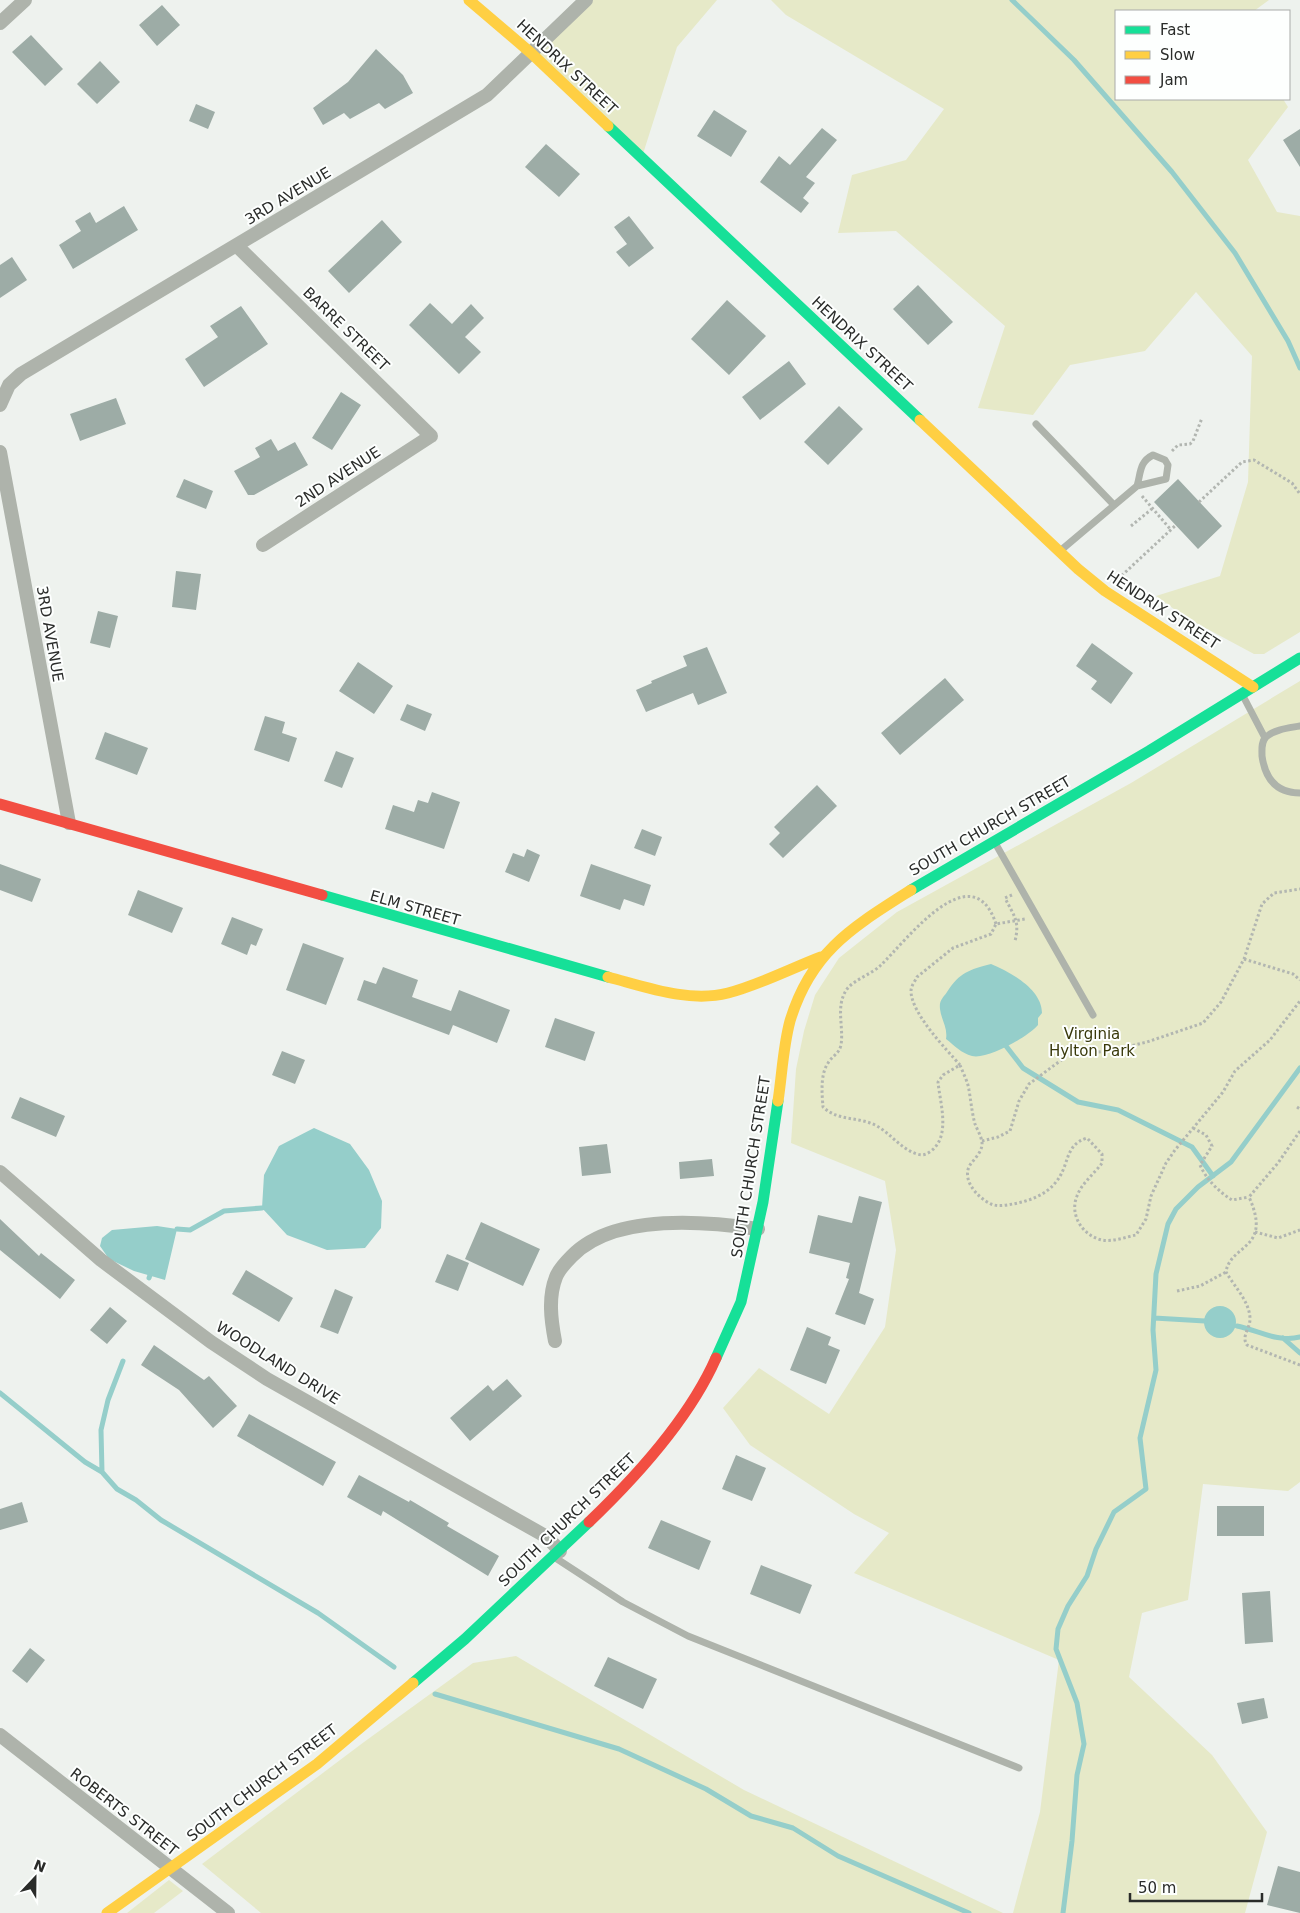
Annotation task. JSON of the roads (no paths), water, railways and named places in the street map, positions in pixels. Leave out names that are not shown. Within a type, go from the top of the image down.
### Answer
[{"type":"street","points":[[0,23],[26,0]]},
{"type":"street","name":"HENDRIX STREET","points":[[469,0],[531,53],[1059,551],[1105,591],[1253,688]]},
{"type":"street","name":"3RD AVENUE","points":[[0,405],[9,386],[21,374],[487,95],[586,0]]},
{"type":"street","name":"BARRE STREET","points":[[237,246],[431,436]]},
{"type":"street","name":"2ND AVENUE","points":[[264,545],[431,436]]},
{"type":"street","name":"3RD AVENUE","points":[[0,452],[69,823]]},
{"type":"street","name":"SOUTH CHURCH STREET","points":[[107,1913],[317,1764],[465,1638],[557,1554],[648,1462],[694,1399],[712,1368],[741,1302],[758,1229],[790,1022],[803,987],[821,957],[842,935],[867,918],[994,840],[1149,751],[1300,658]]},
{"type":"street","name":"ELM STREET","points":[[0,804],[658,991],[698,996],[728,993],[821,957]]},
{"type":"street","name":"WOODLAND DRIVE","points":[[0,1172],[101,1260],[212,1342],[267,1379],[547,1537],[557,1554]]},
{"type":"street","points":[[555,1341],[551,1308],[556,1276],[577,1250],[591,1241],[606,1235],[656,1224],[712,1223],[758,1229]]},
{"type":"street","name":"ROBERTS STREET","points":[[0,1735],[170,1870],[228,1913]]},
{"type":"lane","points":[[1036,424],[1114,505]]},
{"type":"lane","points":[[1059,551],[1138,486],[1166,480],[1168,465],[1165,460],[1153,455],[1145,459],[1141,467],[1138,486]]},
{"type":"lane","points":[[1241,694],[1265,738]]},
{"type":"lane","points":[[1300,726],[1276,731],[1265,738],[1262,747],[1263,765],[1269,779],[1285,791],[1300,793]]},
{"type":"lane","points":[[994,840],[1036,917],[1093,1014]]},
{"type":"lane","points":[[557,1554],[623,1602],[688,1636],[1019,1768]]},
{"type":"water","points":[[991,964],[1024,982],[1037,996],[1041,1004],[1042,1013],[1038,1018],[1038,1025],[1017,1041],[987,1055],[972,1056],[961,1051],[946,1039],[940,1003],[952,985],[961,976],[971,970]]},
{"type":"water","points":[[314,1128],[350,1144],[369,1170],[382,1201],[381,1228],[365,1248],[327,1250],[287,1235],[262,1208],[264,1175],[279,1146]]},
{"type":"water","points":[[157,1226],[177,1229],[165,1280],[134,1271],[109,1259],[100,1246],[102,1238],[112,1230]]},
{"type":"water","points":[[1220,1306],[1226,1307],[1231,1311],[1235,1316],[1235,1328],[1231,1333],[1226,1337],[1220,1338],[1214,1337],[1209,1333],[1205,1328],[1204,1322],[1205,1316],[1209,1311],[1214,1307]]},
{"type":"waterway","points":[[1012,0],[1074,60],[1172,172],[1235,253],[1288,341],[1300,368]]},
{"type":"waterway","points":[[1006,1046],[1023,1068],[1078,1102],[1118,1110],[1192,1147],[1213,1176]]},
{"type":"waterway","points":[[1063,1913],[1072,1841],[1077,1775],[1084,1744],[1077,1703],[1056,1649],[1058,1629],[1068,1606],[1087,1576],[1096,1549],[1114,1512],[1146,1489],[1140,1438],[1156,1370],[1153,1330],[1156,1274],[1168,1224],[1176,1209],[1198,1187],[1231,1162],[1300,1068]]},
{"type":"waterway","points":[[177,1229],[190,1230],[224,1211],[262,1208]]},
{"type":"waterway","points":[[1154,1318],[1205,1321]]},
{"type":"waterway","points":[[1237,1326],[1276,1337],[1300,1337]]},
{"type":"waterway","points":[[1283,1338],[1300,1353]]},
{"type":"waterway","points":[[102,1472],[101,1430],[108,1400],[123,1361]]},
{"type":"waterway","points":[[0,1393],[85,1462],[102,1472],[117,1489],[136,1500],[161,1520],[318,1613],[394,1667]]},
{"type":"waterway","points":[[435,1694],[619,1749],[706,1789],[751,1816],[793,1828],[838,1856],[969,1913]]},
{"type":"park label","name":"Virginia Hylton Park","points":[[1092,1042]]}]
